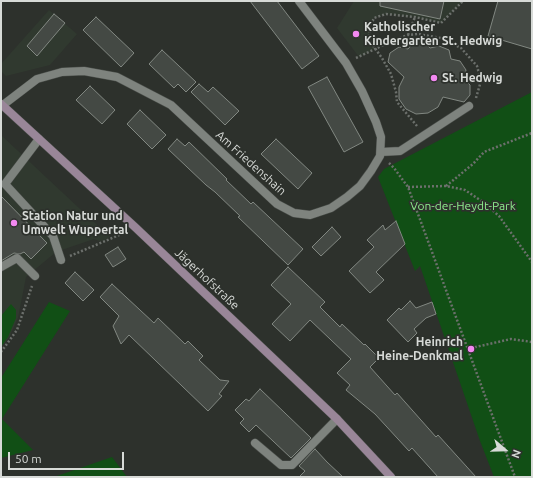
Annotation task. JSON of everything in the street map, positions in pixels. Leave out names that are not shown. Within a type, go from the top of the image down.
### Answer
[{"type":"main road","name":"Jägerhofstraße","points":[[2,105],[136,228],[337,420],[391,477]]},
{"type":"street","points":[[299,1],[346,63],[362,91],[376,122],[381,138],[380,154],[400,151],[469,106]]},
{"type":"street","name":"Am Friedenshain","points":[[2,105],[37,79],[62,72],[84,71],[117,77],[171,106],[277,204],[294,213],[310,215],[331,208],[347,198],[360,186],[371,171],[380,154]]},
{"type":"street","points":[[39,139],[3,185],[53,236],[61,260]]},
{"type":"street","points":[[1,267],[17,258],[35,276]]},
{"type":"street","points":[[255,443],[281,465],[292,465],[337,420]]},
{"type":"path","points":[[424,134],[397,102],[391,74],[370,40],[370,27],[374,18],[386,14],[415,17],[441,23],[463,1]]},
{"type":"path","points":[[408,35],[415,17]]},
{"type":"path","points":[[346,63],[408,35],[418,34],[441,38],[461,48],[477,66],[481,81],[477,97],[469,106]]},
{"type":"path","points":[[446,186],[473,164],[484,152],[532,133]]},
{"type":"path","points":[[380,154],[394,168],[408,187],[515,477]]},
{"type":"path","points":[[408,187],[446,186],[465,190],[488,206],[499,216],[532,262]]},
{"type":"path","points":[[61,260],[136,228]]},
{"type":"path","points":[[1,352],[17,330],[35,276]]},
{"type":"path","points":[[467,349],[511,339],[532,342]]},
{"type":"shaded area","name":"Katholischer Kindergarten St. Hedwig","points":[[354,1],[464,1],[441,23],[414,17],[386,14],[374,18],[370,27],[369,40],[375,49],[359,57],[337,28]]},
{"type":"shaded area","points":[[49,10],[77,34],[50,65],[6,76],[1,71],[1,64]]},
{"type":"shaded area","points":[[1,135],[110,237],[99,241],[94,239],[56,252],[26,277],[18,318],[10,336],[1,347]]},
{"type":"green space","name":"Von-der-Heydt-Park","points":[[532,92],[532,477],[494,477],[480,441],[420,266],[415,271],[378,177],[384,169]]},
{"type":"green space","points":[[49,302],[70,311],[2,419],[33,450],[1,458],[1,378]]},
{"type":"green space","points":[[11,304],[16,310],[16,318],[8,337],[1,347],[1,316]]},
{"type":"green space","points":[[112,457],[127,477],[54,477]]},
{"type":"building","points":[[250,1],[277,1],[319,56],[302,69]]},
{"type":"building","points":[[380,1],[444,1],[440,19],[380,6]]},
{"type":"building","points":[[498,1],[532,1],[532,49],[488,36]]},
{"type":"building","points":[[54,14],[65,23],[37,56],[27,46]]},
{"type":"building","points":[[96,17],[134,53],[121,67],[83,30]]},
{"type":"building","name":"St. Hedwig","points":[[424,42],[430,48],[439,46],[449,50],[451,59],[460,61],[466,70],[464,79],[470,85],[470,95],[464,102],[443,97],[438,107],[428,113],[416,114],[406,109],[399,99],[399,87],[404,77],[388,62],[390,53],[399,47],[408,49],[413,43]]},
{"type":"building","points":[[162,50],[196,82],[186,92],[178,84],[174,88],[149,64]]},
{"type":"building","points":[[327,77],[363,142],[344,152],[308,87]]},
{"type":"building","points":[[199,84],[208,92],[213,87],[239,111],[225,125],[191,92]]},
{"type":"building","points":[[90,86],[115,110],[102,124],[76,100]]},
{"type":"building","points":[[140,110],[166,135],[152,149],[127,124]]},
{"type":"building","points":[[177,139],[185,146],[189,142],[251,204],[253,202],[303,249],[288,265],[238,217],[240,216],[168,149]]},
{"type":"building","points":[[276,139],[312,173],[298,189],[261,154]]},
{"type":"building","name":"Station Natur und Umwelt Wuppertal","points":[[1,196],[47,243],[31,259],[24,252],[20,254],[14,253],[1,261]]},
{"type":"building","points":[[396,221],[405,244],[376,272],[384,280],[370,293],[349,271],[374,247],[367,240],[383,225],[385,230]]},
{"type":"building","points":[[332,227],[341,237],[321,256],[312,247]]},
{"type":"building","points":[[118,247],[126,259],[113,267],[105,255]]},
{"type":"building","points":[[288,267],[325,302],[320,307],[340,327],[342,324],[379,358],[370,367],[395,395],[397,393],[436,437],[438,435],[476,477],[438,477],[412,448],[409,451],[375,414],[346,390],[350,385],[337,373],[351,359],[310,320],[290,341],[272,324],[291,304],[271,285]]},
{"type":"building","points":[[75,272],[94,290],[83,301],[65,283]]},
{"type":"building","points":[[112,284],[154,323],[158,318],[185,344],[188,341],[203,356],[199,360],[220,380],[229,381],[219,394],[222,396],[208,411],[129,335],[121,344],[113,326],[119,316],[100,297]]},
{"type":"building","points":[[410,301],[416,308],[432,302],[436,314],[426,318],[414,329],[417,333],[408,342],[387,320],[399,308],[401,310]]},
{"type":"building","points":[[260,389],[311,438],[291,458],[256,425],[249,432],[240,423],[244,419],[235,410],[246,399],[249,401]]},
{"type":"building","points":[[315,449],[343,477],[299,477],[305,471],[299,466]]},
{"type":"place","name":"Katholischer Kindergarten St. Hedwig","points":[[356,34]]},
{"type":"place","name":"St. Hedwig","points":[[434,78]]},
{"type":"place","name":"Station Natur und Umwelt Wuppertal","points":[[14,223]]},
{"type":"place","name":"Heinrich Heine-Denkmal","points":[[471,349]]}]
